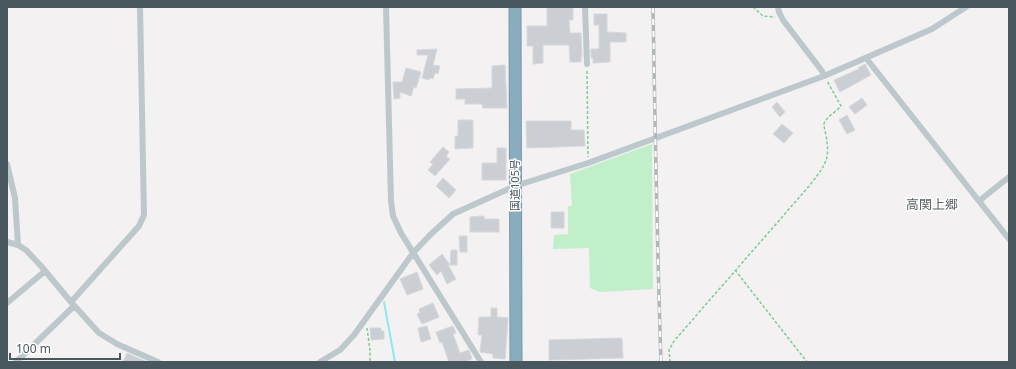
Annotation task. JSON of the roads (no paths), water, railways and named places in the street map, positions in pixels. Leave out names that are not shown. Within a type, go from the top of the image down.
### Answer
[{"type":"highway","name":"国道105号","points":[[516,7],[516,362]]},
{"type":"street","points":[[16,362],[73,304],[139,226],[144,215],[140,7]]},
{"type":"street","points":[[386,7],[391,202],[393,216],[413,253],[481,362]]},
{"type":"street","points":[[586,7],[587,64]]},
{"type":"street","points":[[778,7],[780,15],[822,71],[824,76]]},
{"type":"street","points":[[320,362],[340,350],[354,335],[413,253],[453,214],[465,207],[516,186],[588,163],[824,76],[932,29],[966,7]]},
{"type":"street","points":[[866,58],[1009,239]]},
{"type":"street","points":[[7,164],[15,198],[18,245]]},
{"type":"street","points":[[979,201],[1009,177]]},
{"type":"street","points":[[7,242],[18,245],[26,250],[99,333],[116,344],[158,362]]},
{"type":"street","points":[[7,303],[45,271]]},
{"type":"waterway","points":[[384,302],[395,362]]},
{"type":"railway","points":[[653,7],[661,362]]},
{"type":"district","name":"高関上郷","points":[[932,204]]}]
